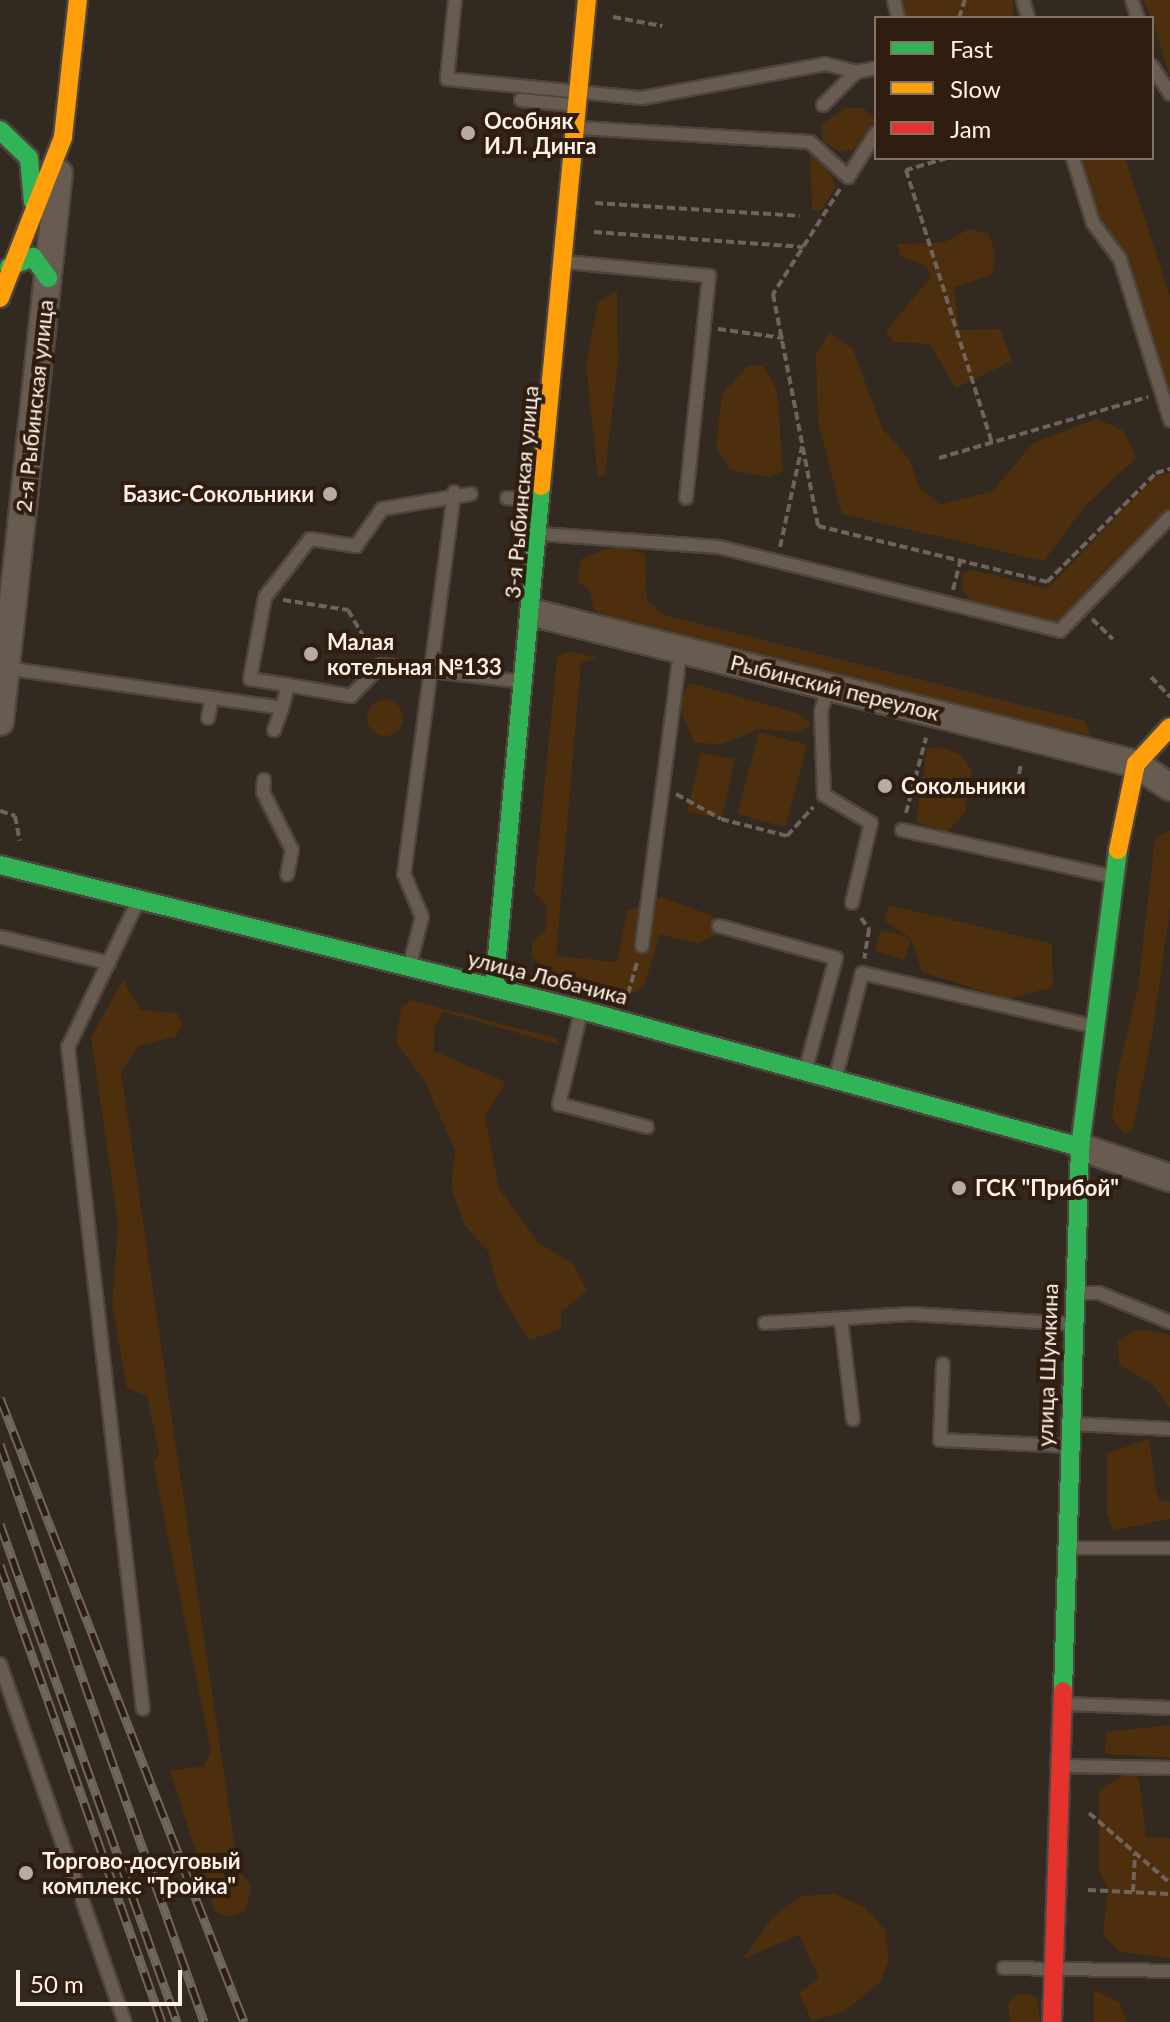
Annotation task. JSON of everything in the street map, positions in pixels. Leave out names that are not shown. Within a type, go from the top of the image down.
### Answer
[{"type":"street","name":"2-я Рыбинская улица","points":[[0,722],[78,0]]},
{"type":"street","name":"3-я Рыбинская улица","points":[[494,988],[534,613],[587,0]]},
{"type":"street","points":[[0,128],[63,137]]},
{"type":"street","points":[[0,128],[29,158],[32,206]]},
{"type":"street","name":"2-я Рыбинская улица","points":[[0,298],[32,206],[63,137]]},
{"type":"street","points":[[9,267],[33,257],[48,278]]},
{"type":"street","name":"Рыбинский переулок","points":[[534,613],[681,647],[1136,764],[1170,787]]},
{"type":"street","name":"улица Шумкина","points":[[1052,2022],[1080,1147],[1125,791],[1136,764],[1170,727]]},
{"type":"street","name":"улица Лобачика","points":[[0,865],[137,903],[582,1010],[1080,1147]]},
{"type":"street","points":[[1080,1147],[1170,1178]]},
{"type":"lane","points":[[455,0],[447,79],[579,99]]},
{"type":"lane","points":[[521,100],[642,98],[825,64],[856,72],[874,68]]},
{"type":"lane","points":[[1154,69],[1170,94]]},
{"type":"lane","points":[[823,105],[856,72]]},
{"type":"lane","points":[[576,128],[810,142],[848,177],[874,136]]},
{"type":"lane","points":[[1074,160],[1093,223],[1120,259],[1170,420]]},
{"type":"lane","points":[[565,262],[709,276],[686,498]]},
{"type":"lane","points":[[409,967],[422,917],[404,874],[426,672],[454,492]]},
{"type":"lane","points":[[471,494],[454,492],[382,509],[356,546],[310,539],[265,597],[250,679],[351,696],[381,665],[526,682]]},
{"type":"lane","points":[[507,498],[544,502]]},
{"type":"lane","points":[[541,534],[719,547],[1060,631],[1170,517]]},
{"type":"lane","points":[[642,946],[681,647]]},
{"type":"lane","points":[[4,668],[282,708]]},
{"type":"lane","points":[[274,730],[288,685]]},
{"type":"lane","points":[[829,685],[821,711],[824,795],[871,823],[852,903]]},
{"type":"lane","points":[[208,718],[212,698]]},
{"type":"lane","points":[[264,780],[263,792],[292,850],[287,875]]},
{"type":"lane","points":[[902,830],[1113,877]]},
{"type":"lane","points":[[137,903],[68,1047],[143,1709]]},
{"type":"lane","points":[[274,936],[279,917]]},
{"type":"lane","points":[[719,926],[836,958],[805,1072]]},
{"type":"lane","points":[[0,937],[109,963]]},
{"type":"lane","points":[[835,1080],[862,973],[1095,1027]]},
{"type":"lane","points":[[582,1010],[559,1104],[647,1127]]},
{"type":"lane","points":[[1073,1293],[1099,1293],[1170,1322]]},
{"type":"lane","points":[[765,1323],[911,1314],[1073,1324]]},
{"type":"lane","points":[[841,1320],[853,1419]]},
{"type":"lane","points":[[943,1364],[940,1440],[1069,1446]]},
{"type":"lane","points":[[1070,1424],[1170,1429]]},
{"type":"lane","points":[[1066,1548],[1170,1548]]},
{"type":"lane","points":[[0,1664],[125,2022]]},
{"type":"lane","points":[[1061,1703],[1170,1708]]},
{"type":"lane","points":[[1059,1766],[1170,1768]]},
{"type":"lane","points":[[1004,1968],[1170,1971]]},
{"type":"path","points":[[606,16],[662,26]]},
{"type":"path","points":[[940,160],[906,170],[992,442]]},
{"type":"path","points":[[848,177],[773,294],[818,526],[1047,582],[1156,473],[1170,469]]},
{"type":"path","points":[[590,202],[800,216]]},
{"type":"path","points":[[588,231],[803,247]]},
{"type":"path","points":[[729,330],[783,338]]},
{"type":"path","points":[[939,458],[1145,397]]},
{"type":"path","points":[[777,561],[802,444]]},
{"type":"path","points":[[950,604],[960,561]]},
{"type":"path","points":[[265,597],[348,610],[381,665]]},
{"type":"path","points":[[1082,608],[1113,639]]},
{"type":"path","points":[[1151,677],[1170,697]]},
{"type":"path","points":[[902,830],[926,738]]},
{"type":"path","points":[[1017,786],[1021,763]]},
{"type":"path","points":[[691,796],[721,819],[787,836],[824,795]]},
{"type":"path","points":[[852,903],[869,929],[862,973]]},
{"type":"path","points":[[627,998],[642,946]]},
{"type":"path","points":[[1089,1813],[1170,1883]]},
{"type":"path","points":[[1133,1892],[1135,1853]]},
{"type":"path","points":[[1088,1890],[1170,1894]]},
{"type":"shaded area","points":[[900,0],[1013,0],[1013,16],[900,16]]},
{"type":"shaded area","points":[[1142,0],[1170,0],[1170,77],[1154,16],[1151,16]]},
{"type":"shaded area","points":[[845,108],[863,108],[874,119],[874,124],[855,149],[840,152],[823,141],[821,125]]},
{"type":"shaded area","points":[[810,156],[828,165],[835,188],[821,211],[812,210]]},
{"type":"shaded area","points":[[1079,160],[1126,160],[1170,296],[1170,393],[1128,259],[1093,207]]},
{"type":"shaded area","points":[[969,229],[989,234],[995,254],[992,275],[954,287],[959,330],[1000,329],[1012,361],[956,388],[929,344],[894,342],[886,331],[931,277],[926,266],[900,256],[898,244],[945,242]]},
{"type":"shaded area","points":[[617,290],[618,361],[605,475],[598,478],[586,364],[598,302]]},
{"type":"shaded area","points":[[829,333],[853,349],[882,428],[910,460],[919,487],[941,505],[993,491],[1033,443],[1097,419],[1123,430],[1136,458],[1085,506],[1044,561],[842,514],[818,423],[816,354]]},
{"type":"shaded area","points":[[749,365],[763,366],[777,390],[783,471],[771,477],[730,470],[716,448],[722,394]]},
{"type":"shaded area","points":[[1170,473],[1170,511],[1061,624],[973,603],[963,591],[962,573],[974,570],[1047,589],[1155,477]]},
{"type":"shaded area","points":[[616,545],[645,554],[647,600],[664,615],[1085,721],[1091,736],[645,632],[594,611],[589,590],[577,581],[581,559]]},
{"type":"shaded area","points":[[570,651],[598,658],[581,663],[556,956],[617,962],[627,911],[661,897],[713,916],[715,935],[698,944],[660,934],[644,987],[633,993],[556,977],[531,957],[532,942],[545,931],[547,907],[534,891],[557,657]]},
{"type":"shaded area","points":[[689,683],[797,713],[811,723],[802,732],[760,729],[722,744],[694,743],[679,706]]},
{"type":"shaded area","points":[[385,700],[398,705],[403,718],[398,731],[385,736],[372,731],[367,718],[372,705]]},
{"type":"shaded area","points":[[759,732],[807,745],[785,827],[737,814]]},
{"type":"shaded area","points":[[940,747],[960,754],[972,770],[965,813],[947,832],[916,822],[927,748]]},
{"type":"shaded area","points":[[701,752],[735,760],[721,819],[687,811]]},
{"type":"shaded area","points":[[1170,830],[1170,908],[1152,1036],[1133,1129],[1125,1134],[1112,1118],[1117,1076],[1138,987],[1155,838]]},
{"type":"shaded area","points":[[889,905],[1052,944],[1053,987],[1007,999],[922,972],[911,939],[904,960],[875,951],[881,930],[910,938],[885,921]]},
{"type":"shaded area","points":[[123,980],[140,1010],[177,1013],[183,1024],[176,1036],[139,1046],[121,1072],[238,1869],[251,1886],[246,1911],[229,1917],[215,1912],[170,1771],[204,1766],[211,1751],[153,1463],[159,1454],[147,1396],[127,1388],[112,1305],[118,1224],[91,1037]]},
{"type":"shaded area","points":[[410,1000],[556,1038],[559,1045],[444,1012],[434,1028],[434,1051],[506,1082],[485,1116],[499,1189],[539,1243],[573,1264],[587,1291],[561,1312],[561,1329],[529,1340],[499,1292],[488,1251],[464,1225],[451,1187],[455,1150],[424,1080],[396,1043],[401,1008]]},
{"type":"shaded area","points":[[1136,1329],[1170,1335],[1170,1408],[1151,1383],[1119,1365],[1118,1341]]},
{"type":"shaded area","points":[[1149,1439],[1156,1490],[1160,1501],[1170,1501],[1170,1519],[1114,1530],[1107,1515],[1107,1453]]},
{"type":"shaded area","points":[[1170,1725],[1170,1758],[1105,1754],[1106,1732]]},
{"type":"shaded area","points":[[1125,1774],[1139,1778],[1146,1837],[1170,1838],[1170,1958],[1120,1952],[1103,1935],[1108,1888],[1099,1872],[1099,1790]]},
{"type":"shaded area","points":[[835,1894],[864,1907],[885,1930],[889,1959],[881,1981],[845,2011],[812,2021],[799,1993],[819,1978],[799,1935],[743,1959],[772,1918],[801,1896]]},
{"type":"shaded area","points":[[1094,1990],[1120,2003],[1126,2022],[1094,2022]]},
{"type":"shaded area","points":[[1019,1993],[1037,1997],[1040,2022],[1010,2022],[1008,2004]]},
{"type":"railway","points":[[0,1398],[244,2022]]},
{"type":"railway","points":[[0,1444],[204,2022]]},
{"type":"railway","points":[[0,1524],[177,2022]]},
{"type":"railway","points":[[0,1565],[162,2022]]},
{"type":"traffic: fast","points":[[0,130],[29,158],[33,202]]},
{"type":"traffic: fast","points":[[9,267],[33,257],[48,278]]},
{"type":"traffic: fast","points":[[494,988],[541,486]]},
{"type":"traffic: fast","points":[[1063,1691],[1080,1147],[1118,850]]},
{"type":"traffic: fast","points":[[0,865],[582,1010],[1080,1147]]},
{"type":"traffic: slow","points":[[0,298],[63,137],[78,0]]},
{"type":"traffic: slow","points":[[541,486],[587,0]]},
{"type":"traffic: slow","points":[[1118,850],[1136,764],[1170,727]]},
{"type":"traffic: jam","points":[[1052,2022],[1063,1691]]},
{"type":"place","name":"Особняк И.Л. Динга","points":[[468,133]]},
{"type":"place","name":"Базис-Сокольники","points":[[330,494]]},
{"type":"place","name":"Малая котельная №133","points":[[311,654]]},
{"type":"place","name":"Сокольники","points":[[885,786]]},
{"type":"place","name":"ГСК \"Прибой\"","points":[[959,1188]]},
{"type":"place","name":"Торгово-досуговый комплекс \"Тройка\"","points":[[26,1873]]}]
